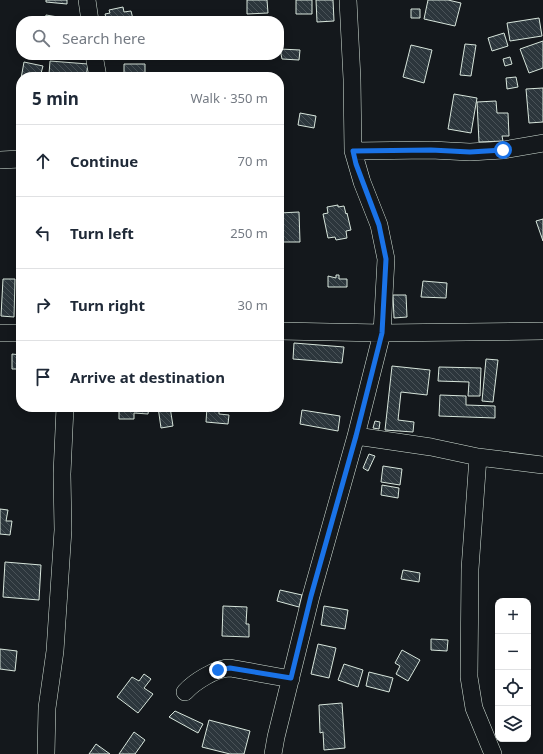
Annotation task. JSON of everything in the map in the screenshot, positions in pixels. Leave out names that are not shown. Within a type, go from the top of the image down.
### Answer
[{"type":"street","points":[[87,0],[89,16]]},
{"type":"street","points":[[273,754],[311,596],[356,436],[382,333],[386,259],[379,225],[356,164],[353,151],[352,79],[348,0]]},
{"type":"street","points":[[95,60],[97,72]]},
{"type":"street","points":[[353,151],[431,150],[470,152],[503,150],[543,143]]},
{"type":"street","points":[[0,160],[16,159]]},
{"type":"street","points":[[284,331],[382,333],[543,331]]},
{"type":"street","points":[[0,333],[16,333]]},
{"type":"street","points":[[46,754],[47,708],[55,650],[63,530],[62,474],[65,412]]},
{"type":"street","points":[[356,436],[478,457],[543,465]]},
{"type":"street","points":[[478,457],[470,569],[469,677],[474,708],[493,754]]},
{"type":"street","points":[[185,692],[211,673],[224,668],[291,678]]},
{"type":"street","points":[[268,754],[276,737]]},
{"type":"building","points":[[46,0],[67,0],[67,4],[46,2]]},
{"type":"building","points":[[247,0],[267,0],[268,13],[247,14]]},
{"type":"building","points":[[296,0],[312,0],[312,14],[296,14]]},
{"type":"building","points":[[316,0],[333,0],[334,21],[317,22]]},
{"type":"building","points":[[428,0],[448,0],[461,3],[455,26],[424,19]]},
{"type":"building","points":[[123,7],[124,12],[131,11],[132,16],[106,16],[105,14],[110,13],[109,10]]},
{"type":"building","points":[[411,9],[420,9],[420,18],[411,18]]},
{"type":"building","points":[[539,18],[542,36],[510,41],[507,23]]},
{"type":"building","points":[[504,33],[508,46],[492,51],[488,38]]},
{"type":"building","points":[[543,41],[543,68],[529,73],[520,49]]},
{"type":"building","points":[[465,44],[476,45],[471,76],[460,75]]},
{"type":"building","points":[[411,45],[432,50],[424,83],[403,77]]},
{"type":"building","points":[[284,49],[300,50],[299,60],[284,59]]},
{"type":"building","points":[[510,57],[512,64],[505,66],[503,59]]},
{"type":"building","points":[[50,61],[88,64],[87,72],[49,72]]},
{"type":"building","points":[[24,62],[43,66],[41,72],[22,72]]},
{"type":"building","points":[[124,64],[145,64],[145,72],[124,72]]},
{"type":"building","points":[[516,77],[518,87],[507,89],[506,78]]},
{"type":"building","points":[[543,88],[543,122],[529,123],[526,89]]},
{"type":"building","points":[[454,94],[477,98],[471,133],[448,129]]},
{"type":"building","points":[[496,101],[497,113],[508,113],[509,136],[502,136],[503,141],[479,142],[477,102]]},
{"type":"building","points":[[300,113],[316,116],[314,128],[298,125]]},
{"type":"building","points":[[338,205],[338,207],[344,206],[351,230],[346,231],[347,238],[336,240],[335,237],[328,238],[323,214],[328,213],[327,207]]},
{"type":"building","points":[[299,212],[300,242],[284,242],[284,213]]},
{"type":"building","points":[[543,219],[543,241],[536,221]]},
{"type":"building","points":[[336,275],[339,275],[339,279],[347,279],[347,287],[328,287],[328,276],[336,278]]},
{"type":"building","points":[[3,279],[15,279],[14,317],[1,316]]},
{"type":"building","points":[[423,281],[447,283],[446,298],[421,297]]},
{"type":"building","points":[[393,295],[406,295],[407,317],[394,318]]},
{"type":"building","points":[[294,343],[344,347],[342,363],[293,359]]},
{"type":"building","points":[[12,354],[16,354],[16,369],[12,369]]},
{"type":"building","points":[[486,359],[498,360],[493,402],[482,401]]},
{"type":"building","points":[[392,366],[430,370],[427,395],[401,392],[398,420],[414,422],[413,432],[385,430]]},
{"type":"building","points":[[439,367],[481,368],[480,396],[468,396],[469,382],[438,381]]},
{"type":"building","points":[[440,395],[466,396],[466,405],[495,406],[495,418],[439,416]]},
{"type":"building","points":[[302,410],[340,416],[338,431],[300,424]]},
{"type":"building","points":[[119,412],[148,412],[148,414],[134,413],[134,419],[119,419]]},
{"type":"building","points":[[159,412],[171,412],[173,426],[161,428]]},
{"type":"building","points":[[207,412],[219,412],[219,414],[229,415],[228,424],[206,422]]},
{"type":"building","points":[[375,421],[380,422],[379,429],[373,428]]},
{"type":"building","points":[[369,454],[375,456],[368,471],[363,468]]},
{"type":"building","points":[[383,466],[402,469],[400,485],[381,482]]},
{"type":"building","points":[[382,485],[399,488],[398,498],[381,495]]},
{"type":"building","points":[[0,509],[8,510],[6,521],[12,521],[10,535],[0,534]]},
{"type":"building","points":[[5,562],[41,565],[39,600],[3,597]]},
{"type":"building","points":[[403,570],[420,573],[419,582],[401,579]]},
{"type":"building","points":[[280,590],[302,595],[299,607],[277,601]]},
{"type":"building","points":[[223,606],[247,607],[246,624],[249,624],[249,637],[222,636]]},
{"type":"building","points":[[324,606],[348,610],[345,629],[321,625]]},
{"type":"building","points":[[431,639],[448,640],[447,651],[431,650]]},
{"type":"building","points":[[318,644],[336,648],[329,678],[311,674]]},
{"type":"building","points":[[0,649],[17,651],[15,671],[0,669]]},
{"type":"building","points":[[402,650],[420,660],[408,681],[396,674],[400,666],[395,663]]},
{"type":"building","points":[[344,664],[363,670],[358,687],[338,680]]},
{"type":"building","points":[[369,672],[393,678],[389,692],[366,686]]},
{"type":"building","points":[[144,674],[151,679],[144,688],[153,694],[138,713],[117,697],[132,677],[139,681]]},
{"type":"building","points":[[342,703],[345,748],[324,750],[323,732],[320,733],[319,705]]},
{"type":"building","points":[[175,711],[203,724],[198,733],[169,717]]},
{"type":"building","points":[[209,720],[250,731],[244,754],[230,754],[202,747]]},
{"type":"building","points":[[134,732],[145,740],[135,754],[119,754]]},
{"type":"building","points":[[96,744],[110,754],[89,754]]},
{"type":"route","points":[[218,670],[230,668],[291,678],[311,596],[356,436],[382,333],[386,259],[379,225],[362,182],[353,151],[431,150],[470,152],[503,150]]}]
